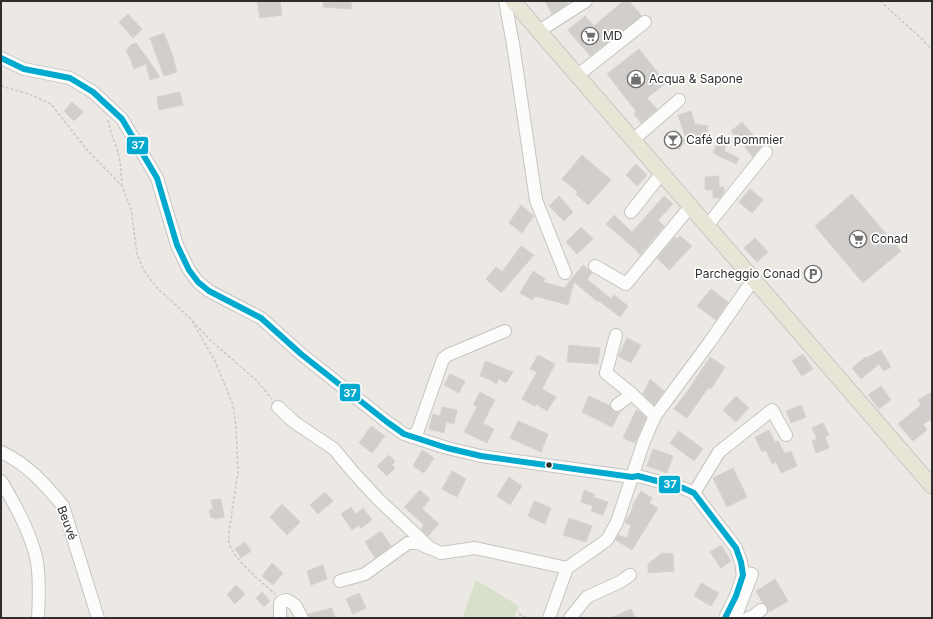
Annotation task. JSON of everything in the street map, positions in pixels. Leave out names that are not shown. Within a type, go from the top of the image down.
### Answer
[{"type":"main road","points":[[513,1],[932,486]]},
{"type":"street","points":[[505,1],[513,44],[536,200],[565,273]]},
{"type":"street","points":[[539,31],[586,1]]},
{"type":"street","points":[[578,75],[645,22]]},
{"type":"street","points":[[1,58],[24,69],[70,78],[93,92],[107,104],[122,119],[157,178],[177,245],[189,270],[198,282],[208,291],[261,318],[301,354],[404,434],[447,448],[481,456],[632,477],[638,476],[683,488],[694,493],[736,548],[741,562],[743,575],[736,596],[725,618]]},
{"type":"street","points":[[633,140],[679,100]]},
{"type":"street","points":[[706,226],[766,152]]},
{"type":"street","points":[[631,212],[662,173]]},
{"type":"street","points":[[595,266],[626,284],[690,207]]},
{"type":"street","points":[[549,618],[567,568],[607,540],[618,522],[644,441],[655,416],[753,280]]},
{"type":"street","points":[[413,437],[418,430],[443,359],[448,355],[505,331]]},
{"type":"street","points":[[616,335],[606,373],[632,394],[655,416]]},
{"type":"street","points":[[617,405],[632,394]]},
{"type":"street","points":[[278,407],[294,422],[334,449],[378,499],[430,548]]},
{"type":"street","points":[[694,493],[720,452],[772,410],[786,435]]},
{"type":"street","name":"Beuvé","points":[[1,452],[23,464],[63,506],[98,618]]},
{"type":"street","points":[[1,481],[14,502],[28,535],[37,562],[40,592],[38,618]]},
{"type":"street","points":[[340,581],[365,574],[408,542],[418,543],[441,553],[475,548],[567,568]]},
{"type":"street","points":[[738,618],[737,613],[752,574],[743,572]]},
{"type":"street","points":[[570,618],[587,597],[620,582],[630,575]]},
{"type":"street","points":[[280,618],[280,604],[282,601],[287,600],[295,605],[302,618]]},
{"type":"street","points":[[748,618],[761,610]]},
{"type":"path","points":[[880,1],[932,50]]},
{"type":"path","points":[[1,86],[29,94],[51,104],[88,152],[122,186]]},
{"type":"path","points":[[107,104],[109,128],[118,153],[121,167],[122,186],[132,209],[137,254],[144,271],[158,289],[190,318],[208,339],[256,380],[278,407]]},
{"type":"path","points":[[190,318],[215,361],[233,405],[236,428],[238,472],[229,532],[229,542],[237,558],[259,581],[274,592],[282,601]]},
{"type":"path","points":[[519,614],[528,618]]},
{"type":"green space","points":[[476,580],[519,606],[514,617],[516,618],[462,618]]},
{"type":"building","points":[[257,1],[280,1],[282,15],[260,18]]},
{"type":"building","points":[[324,1],[352,1],[351,9],[323,7]]},
{"type":"building","points":[[545,1],[566,1],[568,4],[552,14]]},
{"type":"building","points":[[623,1],[629,1],[642,16],[590,56],[568,30],[585,16],[594,26]]},
{"type":"building","points":[[128,14],[142,29],[133,38],[119,22]]},
{"type":"building","points":[[164,33],[177,72],[164,76],[150,38]]},
{"type":"building","points":[[136,43],[160,77],[150,80],[146,64],[134,69],[126,51],[131,45]]},
{"type":"building","name":"Acqua & Sapone","points":[[639,49],[666,83],[647,98],[657,109],[641,123],[634,114],[636,111],[607,74]]},
{"type":"building","points":[[180,92],[183,105],[159,110],[157,97]]},
{"type":"building","points":[[72,102],[83,112],[74,121],[64,111]]},
{"type":"building","points":[[691,111],[695,124],[708,126],[705,140],[685,136],[678,115]]},
{"type":"building","points":[[742,122],[762,146],[753,157],[731,131]]},
{"type":"building","points":[[675,129],[685,141],[679,150],[667,139]]},
{"type":"building","points":[[718,141],[726,145],[724,151],[739,158],[736,164],[713,153]]},
{"type":"building","points":[[582,155],[611,180],[588,205],[576,194],[578,192],[562,179]]},
{"type":"building","points":[[636,164],[647,175],[637,186],[626,175]]},
{"type":"building","points":[[719,176],[719,187],[724,187],[724,192],[720,198],[713,198],[713,190],[705,190],[705,177]]},
{"type":"building","points":[[750,189],[763,200],[752,213],[739,202]]},
{"type":"building","name":"Conad","points":[[852,194],[901,251],[863,283],[815,226]]},
{"type":"building","points":[[559,196],[573,212],[564,221],[549,206]]},
{"type":"building","points":[[664,196],[673,204],[658,220],[664,226],[640,255],[606,224],[614,215],[632,232]]},
{"type":"building","points":[[521,205],[534,216],[522,233],[509,223]]},
{"type":"building","points":[[581,227],[593,239],[577,254],[566,242]]},
{"type":"building","points":[[680,236],[692,246],[669,270],[657,258],[675,237],[677,239]]},
{"type":"building","points":[[755,238],[768,252],[757,262],[744,248]]},
{"type":"building","points":[[521,246],[534,255],[501,293],[486,279],[496,267],[502,272]]},
{"type":"building","points":[[583,265],[592,273],[587,279],[611,299],[614,295],[628,306],[620,317],[599,301],[598,302],[574,282],[568,305],[535,296],[532,300],[520,293],[533,271],[545,279],[543,282],[564,288]]},
{"type":"building","points":[[711,289],[728,302],[716,320],[697,306]]},
{"type":"building","points":[[627,338],[641,345],[631,363],[618,356]]},
{"type":"building","points":[[569,345],[600,348],[598,364],[567,362]]},
{"type":"building","points":[[881,350],[891,367],[884,371],[879,364],[861,379],[852,368],[865,357],[866,358]]},
{"type":"building","points":[[803,354],[813,369],[802,376],[792,361]]},
{"type":"building","points":[[538,355],[555,364],[542,389],[556,397],[547,411],[536,404],[535,406],[522,399],[537,372],[530,369]]},
{"type":"building","points":[[710,357],[725,367],[711,389],[708,388],[687,418],[674,409]]},
{"type":"building","points":[[485,361],[513,372],[506,383],[499,379],[496,384],[491,380],[480,376]]},
{"type":"building","points":[[450,374],[465,381],[459,393],[444,385]]},
{"type":"building","points":[[650,379],[664,391],[654,405],[643,394]]},
{"type":"building","points":[[881,386],[891,400],[879,409],[868,395]]},
{"type":"building","points":[[480,392],[495,400],[483,423],[494,429],[487,443],[464,432],[477,407],[473,405]]},
{"type":"building","points":[[932,392],[932,419],[923,424],[927,430],[913,441],[898,424],[921,405],[918,400]]},
{"type":"building","points":[[589,396],[610,406],[614,412],[620,412],[612,427],[582,412]]},
{"type":"building","points":[[736,396],[749,408],[736,422],[723,410]]},
{"type":"building","points":[[801,405],[806,417],[791,423],[786,411]]},
{"type":"building","points":[[442,407],[457,410],[454,424],[446,422],[444,433],[429,429],[433,414],[440,416]]},
{"type":"building","points":[[636,410],[646,418],[635,443],[623,438]]},
{"type":"building","points":[[518,421],[548,434],[541,452],[510,438]]},
{"type":"building","points":[[823,423],[829,435],[825,437],[829,448],[816,453],[812,441],[817,439],[812,428]]},
{"type":"building","points":[[371,426],[385,436],[372,453],[359,443]]},
{"type":"building","points":[[769,430],[775,442],[778,441],[785,454],[791,451],[797,466],[781,473],[776,462],[772,464],[766,450],[762,452],[755,437]]},
{"type":"building","points":[[679,431],[703,449],[694,461],[670,443]]},
{"type":"building","points":[[653,449],[673,456],[667,473],[647,466]]},
{"type":"building","points":[[422,450],[434,458],[424,473],[413,466]]},
{"type":"building","points":[[389,455],[395,461],[392,465],[395,468],[387,476],[377,466]]},
{"type":"building","points":[[733,468],[747,497],[727,507],[713,478]]},
{"type":"building","points":[[452,471],[466,479],[457,497],[442,489]]},
{"type":"building","points":[[509,477],[522,486],[510,505],[497,496]]},
{"type":"building","points":[[420,490],[430,499],[422,509],[439,524],[428,536],[421,529],[424,525],[404,507]]},
{"type":"building","points":[[584,490],[594,494],[593,497],[608,502],[603,515],[591,511],[593,506],[581,502]]},
{"type":"building","points":[[641,491],[652,498],[649,503],[658,508],[632,550],[616,540],[618,535],[627,538],[631,525],[625,523],[634,506],[632,506]]},
{"type":"building","points":[[325,492],[333,501],[318,514],[310,505]]},
{"type":"building","points":[[221,499],[224,517],[215,519],[211,518],[209,510],[213,509],[211,500]]},
{"type":"building","points":[[534,501],[551,508],[545,524],[528,516]]},
{"type":"building","points":[[282,504],[300,522],[287,535],[270,517]]},
{"type":"building","points":[[351,507],[356,514],[363,508],[372,520],[361,528],[359,525],[352,530],[341,514]]},
{"type":"building","points":[[569,518],[592,526],[586,542],[563,535]]},
{"type":"building","points":[[381,531],[391,546],[375,558],[365,542]]},
{"type":"building","points":[[245,542],[251,551],[241,558],[235,549]]},
{"type":"building","points":[[721,545],[731,561],[721,568],[710,552]]},
{"type":"building","points":[[662,553],[673,554],[674,571],[648,573],[648,564]]},
{"type":"building","points":[[272,563],[283,573],[273,585],[262,576]]},
{"type":"building","points":[[323,565],[327,579],[311,585],[307,571]]},
{"type":"building","points":[[775,579],[788,601],[769,612],[767,606],[763,603],[756,591]]},
{"type":"building","points":[[701,583],[719,593],[711,606],[694,596]]},
{"type":"building","points":[[236,585],[245,594],[235,604],[227,595]]},
{"type":"building","points":[[262,592],[270,601],[264,607],[256,598]]},
{"type":"building","points":[[359,593],[366,608],[353,614],[346,599]]},
{"type":"building","points":[[332,608],[335,618],[309,618],[308,614]]},
{"type":"building","points":[[631,609],[636,618],[611,618]]},
{"type":"transit line","name":"37","points":[[1,58],[24,69],[70,78],[93,92],[107,105],[122,119],[157,178],[177,245],[189,270],[198,282],[209,291],[261,318],[301,354],[404,434],[447,448],[481,456],[632,477],[638,476],[683,488],[694,493],[736,548],[741,562],[743,575],[736,596],[725,618]]},
{"type":"place","name":"MD","points":[[590,36]]},
{"type":"place","name":"Acqua & Sapone","points":[[636,79]]},
{"type":"place","name":"Café du pommier","points":[[673,140]]},
{"type":"place","name":"Conad","points":[[858,239]]},
{"type":"place","name":"Parcheggio Conad","points":[[813,274]]}]
